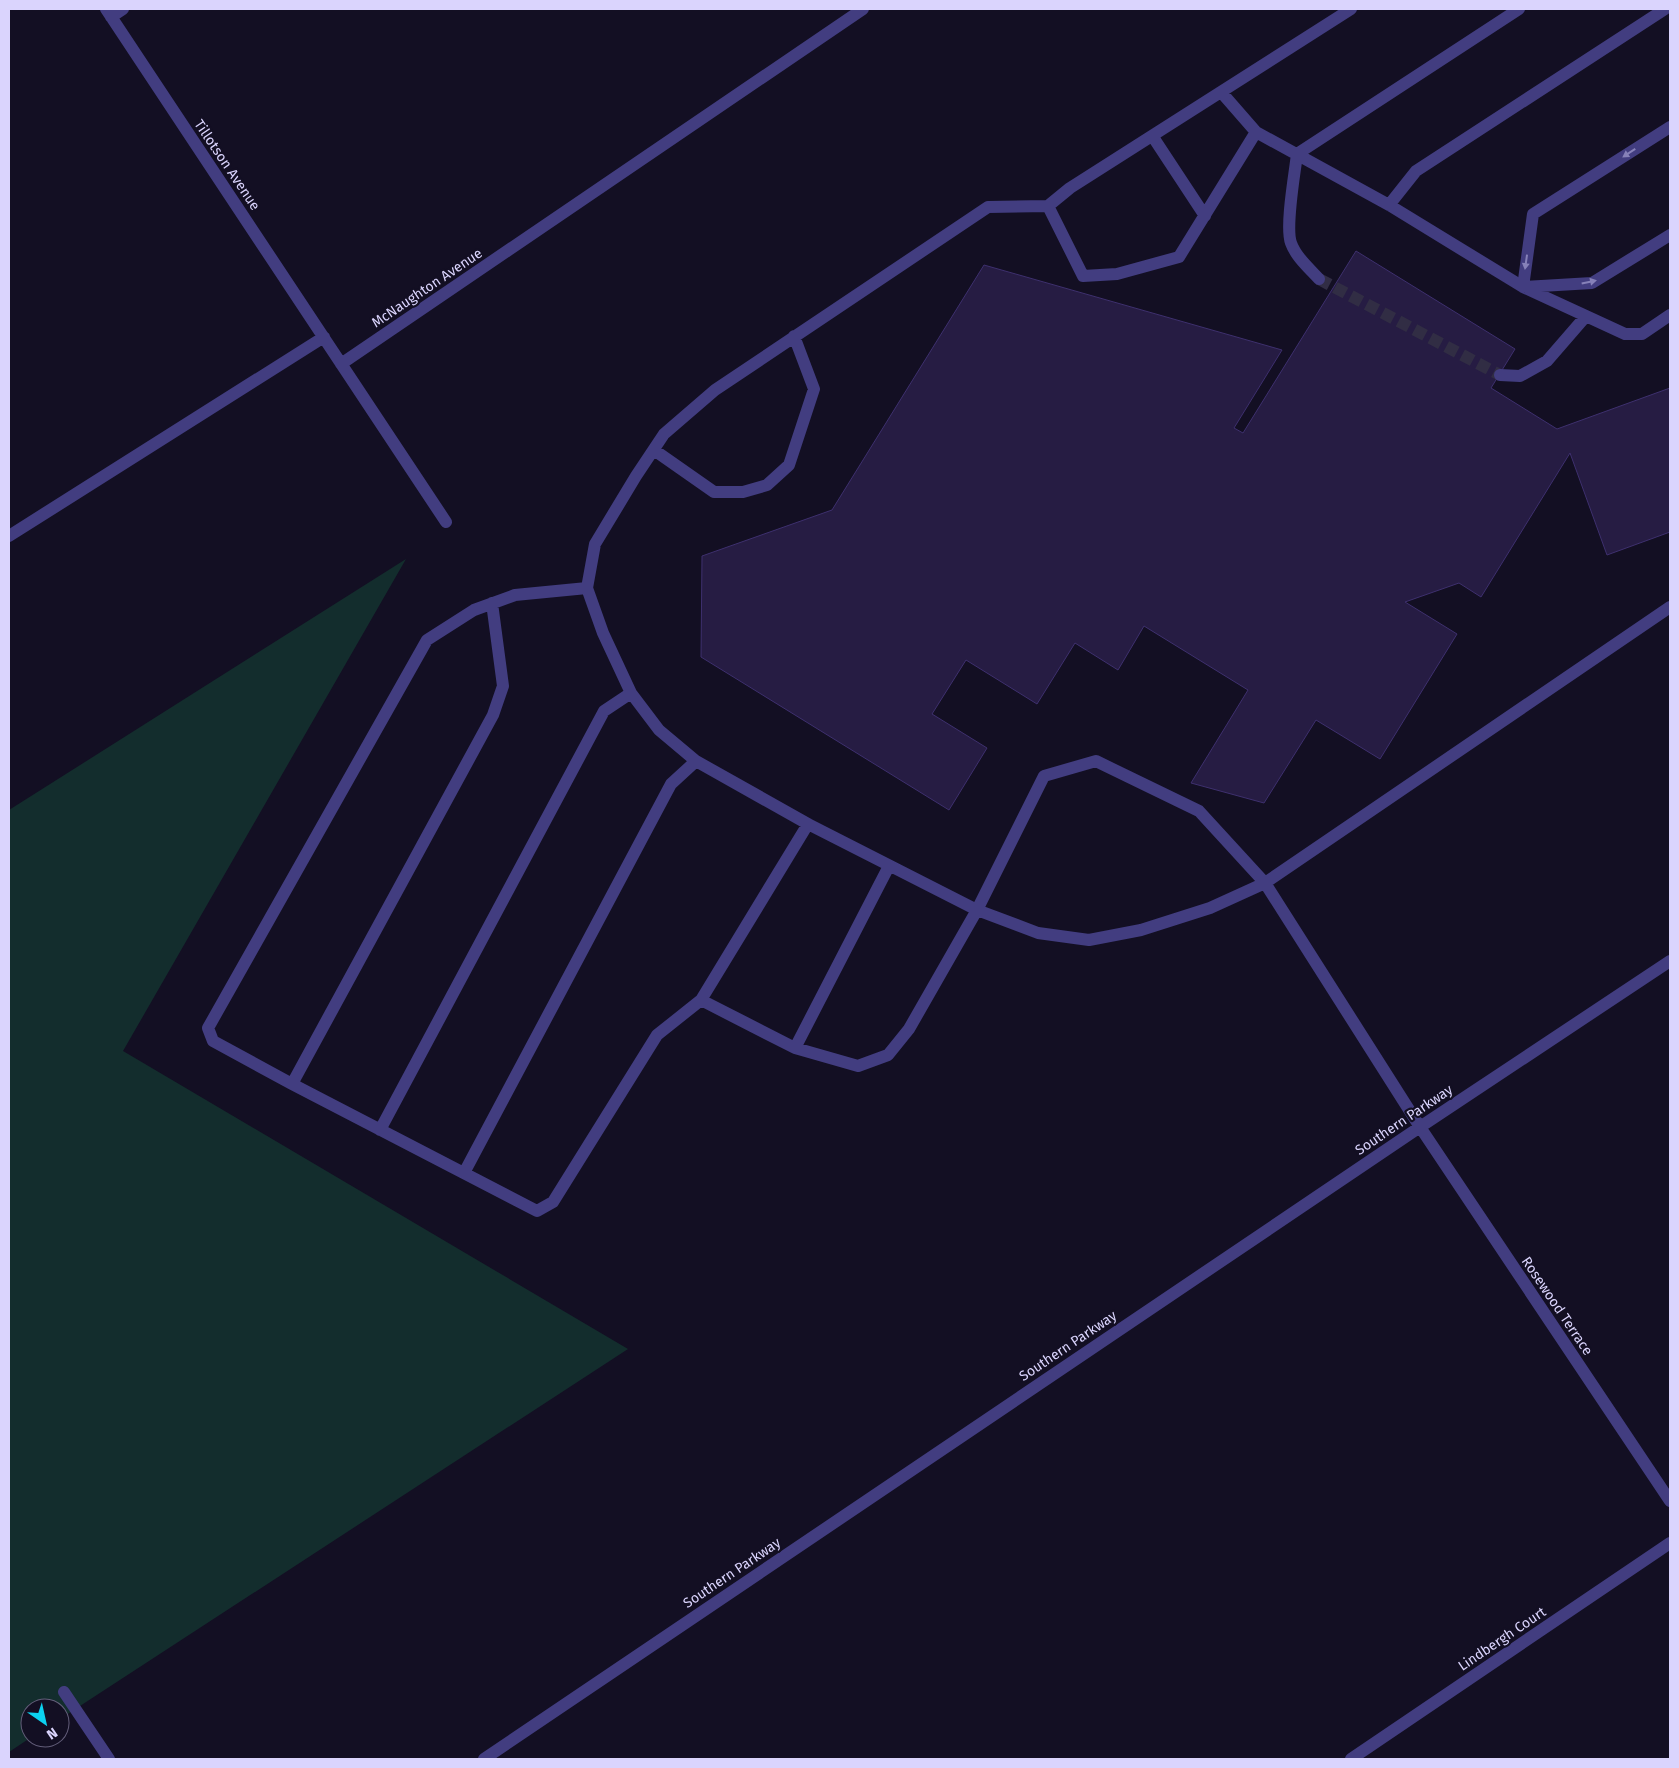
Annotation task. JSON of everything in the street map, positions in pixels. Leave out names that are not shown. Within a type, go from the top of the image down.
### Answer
[{"type":"street","points":[[108,13],[123,9]]},
{"type":"street","name":"McNaughton Avenue","points":[[341,364],[864,9]]},
{"type":"street","points":[[1351,9],[1222,93],[1070,188],[1048,206],[988,207],[715,390],[664,434],[595,544],[587,588],[603,632],[631,693],[659,730],[696,760],[808,824],[977,910],[1038,933],[1088,940],[1141,930],[1210,908],[1265,883],[1669,610]]},
{"type":"street","points":[[1319,279],[1298,256],[1290,241],[1291,195],[1297,154],[1519,9]]},
{"type":"street","points":[[1389,205],[1416,171],[1665,9]]},
{"type":"street","name":"Tillotson Avenue","points":[[108,13],[324,337]]},
{"type":"street","points":[[1222,93],[1256,132],[1389,205],[1523,287],[1625,334],[1642,334],[1670,315]]},
{"type":"street","points":[[1523,287],[1533,214],[1670,126]]},
{"type":"street","points":[[1048,206],[1083,276],[1117,274],[1179,257],[1256,132]]},
{"type":"street","points":[[1152,137],[1205,216]]},
{"type":"street","points":[[1523,287],[1592,283],[1670,235]]},
{"type":"street","points":[[1500,375],[1520,376],[1547,361],[1586,316]]},
{"type":"street","points":[[654,450],[714,492],[743,492],[767,485],[790,465],[814,389],[794,336]]},
{"type":"street","points":[[9,536],[324,337],[446,522]]},
{"type":"street","points":[[587,588],[515,595],[474,610],[427,640],[208,1028],[213,1040],[292,1084],[537,1211],[553,1202],[657,1034],[701,1000],[808,824]]},
{"type":"street","points":[[292,1084],[493,714],[503,686],[492,603]]},
{"type":"street","points":[[380,1130],[604,711],[631,693]]},
{"type":"street","points":[[464,1173],[671,784],[696,760]]},
{"type":"street","name":"Rosewood Terrace","points":[[701,1000],[795,1048],[858,1066],[888,1055],[909,1029],[977,910],[1044,776],[1096,761],[1199,811],[1265,883],[1420,1127],[1670,1501]]},
{"type":"street","points":[[795,1048],[889,866]]},
{"type":"street","name":"Southern Parkway","points":[[484,1759],[1420,1127],[1670,961]]},
{"type":"street","name":"Lindbergh Court","points":[[1351,1759],[1670,1543]]},
{"type":"street","points":[[64,1692],[109,1759]]},
{"type":"green space","points":[[406,559],[123,1051],[628,1349],[70,1712],[70,1698],[20,1698],[20,1745],[9,1752],[9,810]]},
{"type":"building","points":[[1356,251],[1515,349],[1491,388],[1557,429],[1670,388],[1670,532],[1607,555],[1570,453],[1481,597],[1459,583],[1405,602],[1457,634],[1380,759],[1316,720],[1264,803],[1191,783],[1248,690],[1144,626],[1118,670],[1075,643],[1037,704],[966,660],[932,714],[987,748],[949,810],[701,657],[702,556],[832,510],[984,265],[1282,350],[1234,428],[1243,433]]},
{"type":"tunnel","points":[[1319,279],[1500,375]]}]
